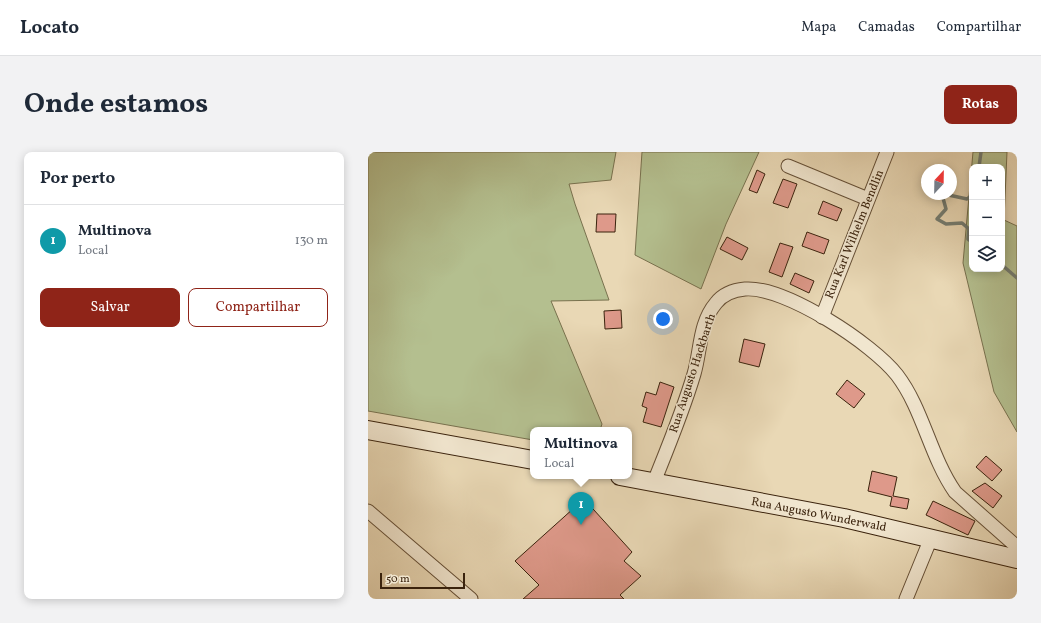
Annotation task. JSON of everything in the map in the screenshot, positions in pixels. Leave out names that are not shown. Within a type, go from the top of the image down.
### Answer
[{"type":"main road","points":[[368,430],[530,459]]},
{"type":"main road","name":"Rua Augusto Wunderwald","points":[[632,478],[844,518],[1017,559]]},
{"type":"street","name":"Rua Karl Wilhelm Bendlin","points":[[822,317],[887,152]]},
{"type":"street","points":[[788,166],[868,199]]},
{"type":"street","name":"Rua Augusto Hackbarth","points":[[654,482],[694,373],[707,316],[722,296],[734,291],[746,289],[760,290],[795,302],[850,334],[868,347],[897,374],[915,406],[938,463],[948,482],[965,502],[1017,547]]},
{"type":"street","points":[[368,511],[471,599]]},
{"type":"street","points":[[906,599],[931,538]]},
{"type":"green space","points":[[368,152],[616,152],[611,180],[569,184],[609,300],[551,301],[602,424],[601,427],[530,427],[530,439],[368,411]]},
{"type":"green space","points":[[642,152],[759,152],[726,224],[701,289],[635,255]]},
{"type":"green space","points":[[973,152],[1007,152],[1005,197],[1005,164],[972,164]]},
{"type":"green space","points":[[969,196],[969,272],[1005,272],[1005,220],[1017,226],[1017,432],[994,392],[963,263]]},
{"type":"building","points":[[757,170],[765,174],[757,193],[749,190]]},
{"type":"building","points":[[783,179],[797,184],[788,208],[773,203]]},
{"type":"building","points":[[823,201],[842,209],[837,221],[818,214]]},
{"type":"building","points":[[597,214],[616,214],[615,232],[596,232]]},
{"type":"building","points":[[807,232],[829,240],[824,254],[802,246]]},
{"type":"building","points":[[727,237],[748,248],[742,260],[720,249]]},
{"type":"building","points":[[780,243],[793,247],[782,277],[769,272]]},
{"type":"building","points":[[795,273],[814,281],[809,293],[790,284]]},
{"type":"building","points":[[621,310],[622,328],[605,329],[604,311]]},
{"type":"building","points":[[744,339],[765,344],[759,367],[739,362]]},
{"type":"building","points":[[847,380],[865,394],[854,408],[836,394]]},
{"type":"building","points":[[660,382],[674,387],[661,427],[643,422],[647,408],[642,406],[646,392],[656,395]]},
{"type":"building","points":[[986,456],[1002,470],[992,481],[976,467]]},
{"type":"building","points":[[872,471],[897,477],[893,496],[909,499],[907,509],[890,506],[892,497],[868,491]]},
{"type":"building","points":[[985,483],[1002,496],[993,508],[972,491]]},
{"type":"building","points":[[584,499],[632,552],[624,561],[641,576],[620,595],[624,599],[523,599],[539,585],[515,561]]},
{"type":"building","points":[[933,501],[975,521],[968,535],[926,515]]},
{"type":"waterway","points":[[979,164],[981,152]]},
{"type":"waterway","points":[[969,197],[967,199],[944,194],[943,198],[946,209],[937,219],[946,224],[962,223],[969,229],[969,240]]},
{"type":"waterway","points":[[1005,268],[1017,278]]},
{"type":"place","name":"Multinova","points":[[581,525]]}]
